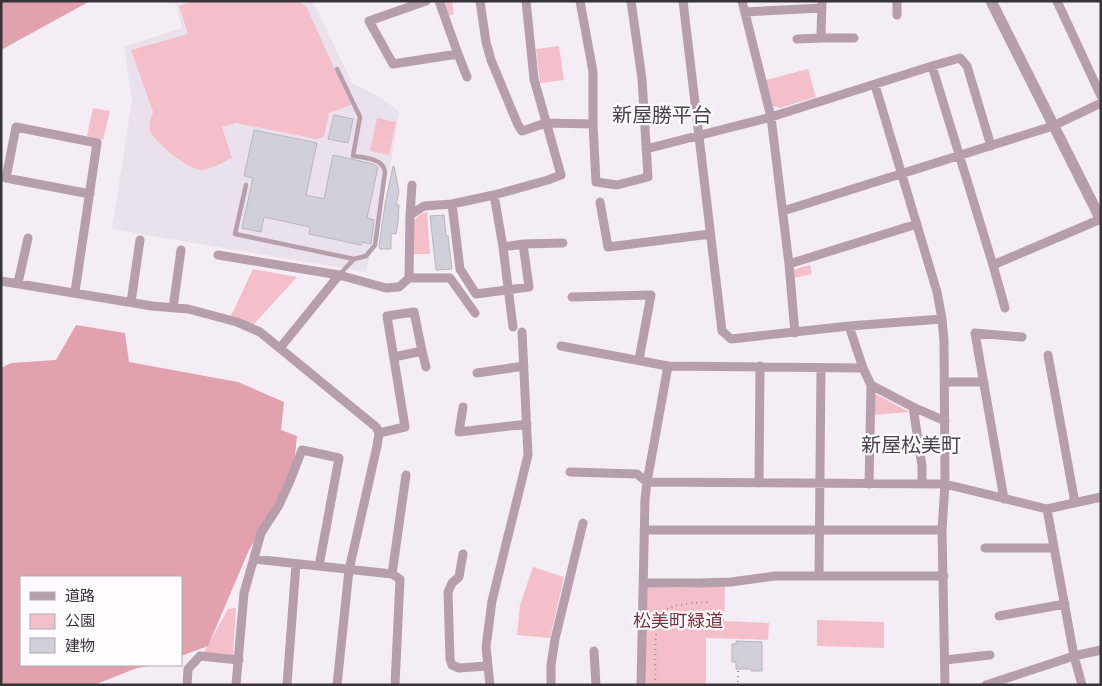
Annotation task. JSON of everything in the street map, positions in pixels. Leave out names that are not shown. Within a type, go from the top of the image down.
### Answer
[{"type":"street","points":[[426,1],[369,21],[393,64],[458,54]]},
{"type":"street","points":[[438,1],[467,78]]},
{"type":"street","points":[[480,1],[486,42],[491,60],[522,131],[546,123],[593,124]]},
{"type":"street","points":[[410,215],[424,206],[452,204],[494,195],[561,175],[534,80],[526,1]]},
{"type":"street","points":[[580,1],[593,72],[596,182],[617,185],[648,177],[642,79],[631,1]]},
{"type":"street","points":[[683,1],[722,331],[731,339],[849,326],[942,319]]},
{"type":"street","points":[[742,1],[771,117],[789,264],[795,333]]},
{"type":"street","points":[[897,1],[897,15]]},
{"type":"street","points":[[991,1],[1101,219],[993,265]]},
{"type":"street","points":[[1057,1],[1101,96]]},
{"type":"street","points":[[744,12],[822,5],[821,34],[823,38]]},
{"type":"street","points":[[797,39],[854,38]]},
{"type":"street","points":[[646,149],[771,117],[960,58],[967,66],[991,146]]},
{"type":"street","points":[[932,66],[1005,308]]},
{"type":"street","points":[[875,85],[937,292],[942,319],[945,421],[945,484],[942,530],[945,685]]},
{"type":"street","points":[[783,211],[1053,126],[1101,104]]},
{"type":"street","points":[[75,292],[90,194],[97,143],[16,127],[6,178],[90,194]]},
{"type":"street","points":[[409,278],[412,185]]},
{"type":"street","points":[[494,195],[513,327]]},
{"type":"street","points":[[600,202],[608,247],[710,234]]},
{"type":"street","points":[[452,204],[460,269],[476,294],[529,287],[523,244]]},
{"type":"street","points":[[789,264],[917,224]]},
{"type":"street","points":[[18,283],[28,238]]},
{"type":"street","points":[[131,302],[140,240]]},
{"type":"street","points":[[503,247],[523,244],[563,243]]},
{"type":"street","points":[[173,308],[181,250]]},
{"type":"street","points":[[218,255],[339,275],[386,288],[399,287],[409,278],[450,278],[475,313]]},
{"type":"street","points":[[280,348],[339,275]]},
{"type":"street","points":[[1,281],[131,302],[188,309],[237,322],[260,332],[376,427],[379,433],[377,446],[348,570],[337,685]]},
{"type":"street","points":[[572,297],[651,295],[639,360]]},
{"type":"street","points":[[379,433],[406,427],[387,316],[414,312],[426,367]]},
{"type":"street","points":[[849,326],[863,368],[871,385],[869,484]]},
{"type":"street","points":[[490,685],[486,647],[492,601],[528,455],[522,332]]},
{"type":"street","points":[[1004,499],[975,333],[1022,336]]},
{"type":"street","points":[[561,346],[668,366],[863,368]]},
{"type":"street","points":[[394,356],[422,351]]},
{"type":"street","points":[[1048,355],[1076,503]]},
{"type":"street","points":[[477,373],[524,366]]},
{"type":"street","points":[[641,685],[644,530],[647,482],[668,366]]},
{"type":"street","points":[[759,483],[760,366]]},
{"type":"street","points":[[819,575],[821,368]]},
{"type":"street","points":[[944,382],[984,382]]},
{"type":"street","points":[[871,385],[945,421]]},
{"type":"street","points":[[463,407],[459,432],[527,424]]},
{"type":"street","points":[[913,407],[922,466],[922,483]]},
{"type":"street","points":[[236,685],[244,593],[261,533],[279,505],[302,450],[339,458],[319,566]]},
{"type":"street","points":[[570,472],[637,474],[647,482],[945,484],[1047,509],[1101,497]]},
{"type":"street","points":[[392,574],[406,475]]},
{"type":"street","points":[[1047,509],[1074,656],[1082,685]]},
{"type":"street","points":[[551,685],[550,665],[583,523]]},
{"type":"street","points":[[644,530],[942,530]]},
{"type":"street","points":[[985,548],[1054,548]]},
{"type":"street","points":[[463,554],[459,577],[452,583],[448,592],[450,659],[452,665],[459,668],[487,666]]},
{"type":"street","points":[[254,559],[392,574],[400,579],[395,685]]},
{"type":"street","points":[[287,685],[296,564]]},
{"type":"street","points":[[644,583],[732,582],[775,576],[944,576]]},
{"type":"street","points":[[999,616],[1065,604]]},
{"type":"street","points":[[986,685],[1074,656],[1101,650]]},
{"type":"street","points":[[594,651],[596,685]]},
{"type":"street","points":[[945,660],[990,655]]},
{"type":"street","points":[[187,685],[188,669],[200,656],[239,660]]},
{"type":"lane","points":[[246,185],[235,234],[354,259],[366,256],[375,245],[386,172],[385,167],[380,162],[353,156],[360,117],[337,69]]},
{"type":"lane","points":[[339,275],[354,259]]},
{"type":"path","points":[[655,685],[656,634],[660,613],[670,608],[711,602]]},
{"type":"path","points":[[738,671],[738,685]]},
{"type":"shaded area","points":[[1,1],[90,1],[1,50]]},
{"type":"shaded area","points":[[175,1],[313,1],[352,83],[379,97],[399,111],[393,152],[366,272],[112,229],[132,100],[124,47],[182,28]]},
{"type":"shaded area","points":[[76,325],[125,333],[129,362],[238,382],[284,402],[281,430],[297,436],[294,464],[279,500],[249,550],[208,646],[182,656],[182,576],[20,576],[20,666],[148,666],[137,668],[94,685],[1,685],[1,368],[11,363],[56,360]]},
{"type":"green space","points":[[195,1],[298,1],[306,6],[351,105],[329,113],[324,137],[316,139],[236,123],[222,127],[232,158],[214,167],[202,170],[181,161],[158,142],[150,131],[153,112],[131,50],[188,34],[179,6]]},
{"type":"green space","points":[[442,1],[452,1],[454,14],[448,16]]},
{"type":"green space","points":[[559,46],[564,80],[540,83],[536,49]]},
{"type":"green space","points":[[808,69],[816,97],[780,108],[773,106],[766,80]]},
{"type":"green space","points":[[93,108],[110,111],[103,140],[87,136]]},
{"type":"green space","points":[[377,118],[396,122],[389,155],[370,151]]},
{"type":"green space","points":[[427,212],[430,254],[413,254],[411,235],[413,223],[416,218]]},
{"type":"green space","points":[[810,265],[812,274],[794,278],[792,270]]},
{"type":"green space","points":[[253,269],[297,277],[253,325],[231,316]]},
{"type":"green space","points":[[874,393],[909,412],[874,415]]},
{"type":"green space","points":[[533,567],[564,577],[550,638],[517,635],[520,605]]},
{"type":"green space","name":"松美町緑道","points":[[725,586],[724,621],[769,623],[768,640],[706,638],[706,685],[644,685],[647,587]]},
{"type":"green space","points":[[236,608],[233,656],[204,652],[228,609]]},
{"type":"green space","points":[[817,620],[884,622],[884,648],[817,646]]},
{"type":"building","points":[[334,115],[353,119],[348,143],[328,139]]},
{"type":"building","points":[[254,130],[317,143],[306,195],[324,199],[333,155],[373,164],[378,167],[367,218],[374,220],[371,244],[362,242],[361,245],[309,234],[310,227],[264,217],[261,232],[242,228],[253,178],[244,176]]},
{"type":"building","points":[[393,166],[399,192],[396,205],[399,205],[398,223],[396,234],[391,233],[391,249],[380,249],[385,204]]},
{"type":"building","points":[[444,215],[452,269],[436,270],[430,216]]},
{"type":"building","points":[[736,641],[762,642],[762,671],[736,669],[736,662],[732,662],[732,644],[736,644]]},
{"type":"district","name":"新屋勝平台","points":[[662,115]]},
{"type":"district","name":"新屋松美町","points":[[911,445]]}]
